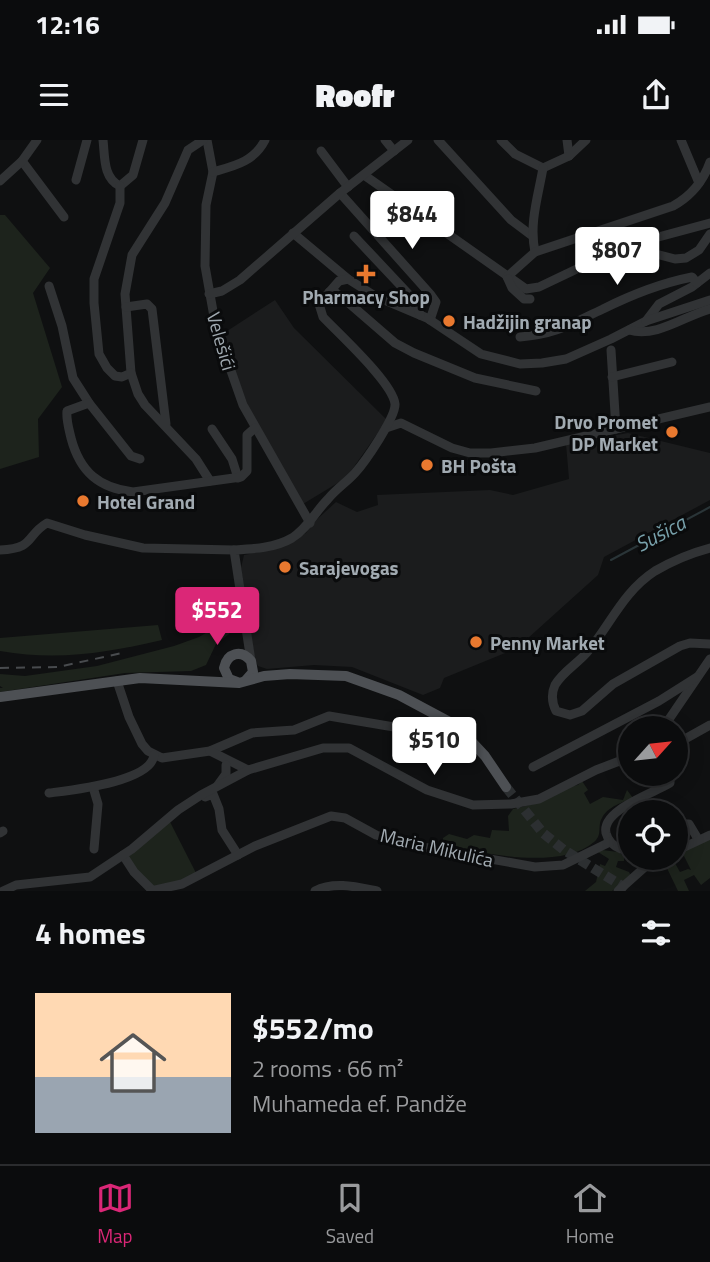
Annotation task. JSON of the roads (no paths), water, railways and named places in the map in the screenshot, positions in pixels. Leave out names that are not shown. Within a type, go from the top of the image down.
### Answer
[{"type":"main road","points":[[201,680],[216,676],[230,657],[238,654],[244,655],[271,675]]},
{"type":"main road","points":[[224,668],[227,677],[242,681],[252,674],[252,663]]},
{"type":"main road","points":[[0,697],[159,677],[242,681],[271,675],[346,676],[379,687],[432,711],[457,726],[485,756],[506,787]]},
{"type":"street","points":[[0,181],[22,161],[37,140]]},
{"type":"street","points":[[76,180],[87,140]]},
{"type":"street","points":[[103,140],[106,170],[110,179],[120,186]]},
{"type":"street","points":[[131,373],[122,377],[115,376],[99,354],[94,279],[120,203],[120,186],[133,175],[143,140]]},
{"type":"street","points":[[205,140],[188,150],[165,203],[132,255],[126,284],[126,307],[131,373],[138,394],[145,405],[166,424],[184,449],[196,459],[210,481]]},
{"type":"street","name":"Velešići","points":[[205,140],[213,172],[206,205],[205,266],[216,328],[239,397],[310,523]]},
{"type":"street","points":[[213,172],[249,160],[265,140]]},
{"type":"street","points":[[385,140],[394,151]]},
{"type":"street","points":[[209,294],[240,280],[344,190],[408,140]]},
{"type":"street","points":[[438,140],[511,220],[531,234]]},
{"type":"street","points":[[501,140],[515,154],[543,168]]},
{"type":"street","points":[[567,140],[569,156]]},
{"type":"street","points":[[543,168],[569,156],[586,140]]},
{"type":"street","points":[[681,140],[699,183]]},
{"type":"street","points":[[321,151],[344,190],[436,302],[430,320]]},
{"type":"street","points":[[22,161],[64,218]]},
{"type":"street","points":[[507,277],[535,252],[673,206],[689,196],[710,162]]},
{"type":"street","points":[[535,252],[531,234],[543,168]]},
{"type":"street","points":[[364,175],[438,225],[507,277],[530,289],[625,246],[710,223]]},
{"type":"street","points":[[618,225],[625,246]]},
{"type":"street","points":[[293,233],[348,279],[374,296],[430,320],[481,354],[520,364],[566,359],[646,321],[710,300]]},
{"type":"street","points":[[613,267],[652,253],[675,259],[686,258],[699,250],[710,234]]},
{"type":"street","points":[[354,236],[416,302],[420,315]]},
{"type":"street","points":[[646,321],[659,304],[710,273]]},
{"type":"street","points":[[520,337],[555,333],[624,300],[679,279],[692,276],[697,283]]},
{"type":"street","points":[[507,277],[512,288],[524,299],[530,299]]},
{"type":"street","points":[[0,550],[17,548],[28,543],[44,523],[143,548],[234,550],[283,542],[310,523],[327,500],[357,471],[393,417],[395,406],[394,400],[375,372],[323,317],[318,304],[341,280],[348,279]]},
{"type":"street","points":[[49,286],[62,326],[73,378],[131,456],[141,459]]},
{"type":"street","points":[[329,292],[343,298],[395,342],[414,353],[475,378],[536,391]]},
{"type":"street","points":[[126,307],[147,304],[152,309],[166,424]]},
{"type":"street","points":[[629,330],[654,330],[710,309]]},
{"type":"street","points":[[611,350],[616,429]]},
{"type":"street","points":[[612,377],[672,362]]},
{"type":"street","points":[[89,403],[67,411],[75,456],[89,474],[115,490],[133,492],[238,478],[246,473],[247,435],[255,428]]},
{"type":"street","points":[[384,429],[401,424],[453,449],[481,453],[535,448],[710,407]]},
{"type":"street","points":[[212,429],[232,459],[238,478]]},
{"type":"street","points":[[710,548],[682,557],[653,572],[631,591],[590,650],[554,688],[553,704],[556,711],[563,715],[582,711],[613,684],[680,646],[690,643],[710,644]]},
{"type":"street","points":[[234,550],[252,663]]},
{"type":"street","points":[[238,654],[247,638]]},
{"type":"street","points":[[671,716],[710,659]]},
{"type":"street","points":[[533,767],[659,701],[697,677]]},
{"type":"street","points":[[117,681],[135,732],[148,751],[167,758],[210,751],[252,733],[294,730],[329,716],[469,737]]},
{"type":"street","points":[[688,737],[710,725]]},
{"type":"street","points":[[3,891],[16,885],[90,877],[153,833],[178,810],[216,787],[248,770],[323,748],[343,747],[359,753],[411,783],[473,804],[511,804],[549,795],[618,760]]},
{"type":"street","points":[[210,751],[224,761],[248,770]]},
{"type":"street","points":[[49,793],[134,776],[152,763],[154,755]]},
{"type":"street","points":[[224,761],[237,777]]},
{"type":"street","points":[[216,787],[226,774],[224,761]]},
{"type":"street","points":[[93,786],[97,804],[94,849]]},
{"type":"street","points":[[618,847],[610,842],[605,830],[609,818],[617,810],[664,786]]},
{"type":"street","points":[[178,810],[213,794],[219,809],[222,830],[237,855]]},
{"type":"street","name":"Maria Mikulića","points":[[152,890],[182,884],[237,855],[331,816],[345,818],[376,835],[406,844],[535,867],[563,865],[610,842]]},
{"type":"street","points":[[688,824],[698,839]]},
{"type":"street","points":[[688,844],[710,835]]},
{"type":"street","points":[[124,855],[134,872],[152,890]]},
{"type":"street","points":[[618,891],[642,870]]},
{"type":"street","points":[[315,891],[322,887],[341,886],[377,891]]},
{"type":"waterway","name":"Sušica","points":[[611,560],[710,507]]},
{"type":"tunnel","points":[[506,787],[543,833],[564,850],[630,891]]},
{"type":"railway","points":[[0,668],[58,667],[122,653]]},
{"type":"place","name":"Pharmacy Shop","points":[[366,274]]},
{"type":"place","name":"Hadžijin granap","points":[[449,321]]},
{"type":"place","name":"Drvo Promet DP Market","points":[[672,432]]},
{"type":"place","name":"BH Pošta","points":[[427,465]]},
{"type":"place","name":"Hotel Grand","points":[[83,501]]},
{"type":"place","name":"Sarajevogas","points":[[285,567]]},
{"type":"place","name":"Penny Market","points":[[476,642]]}]
